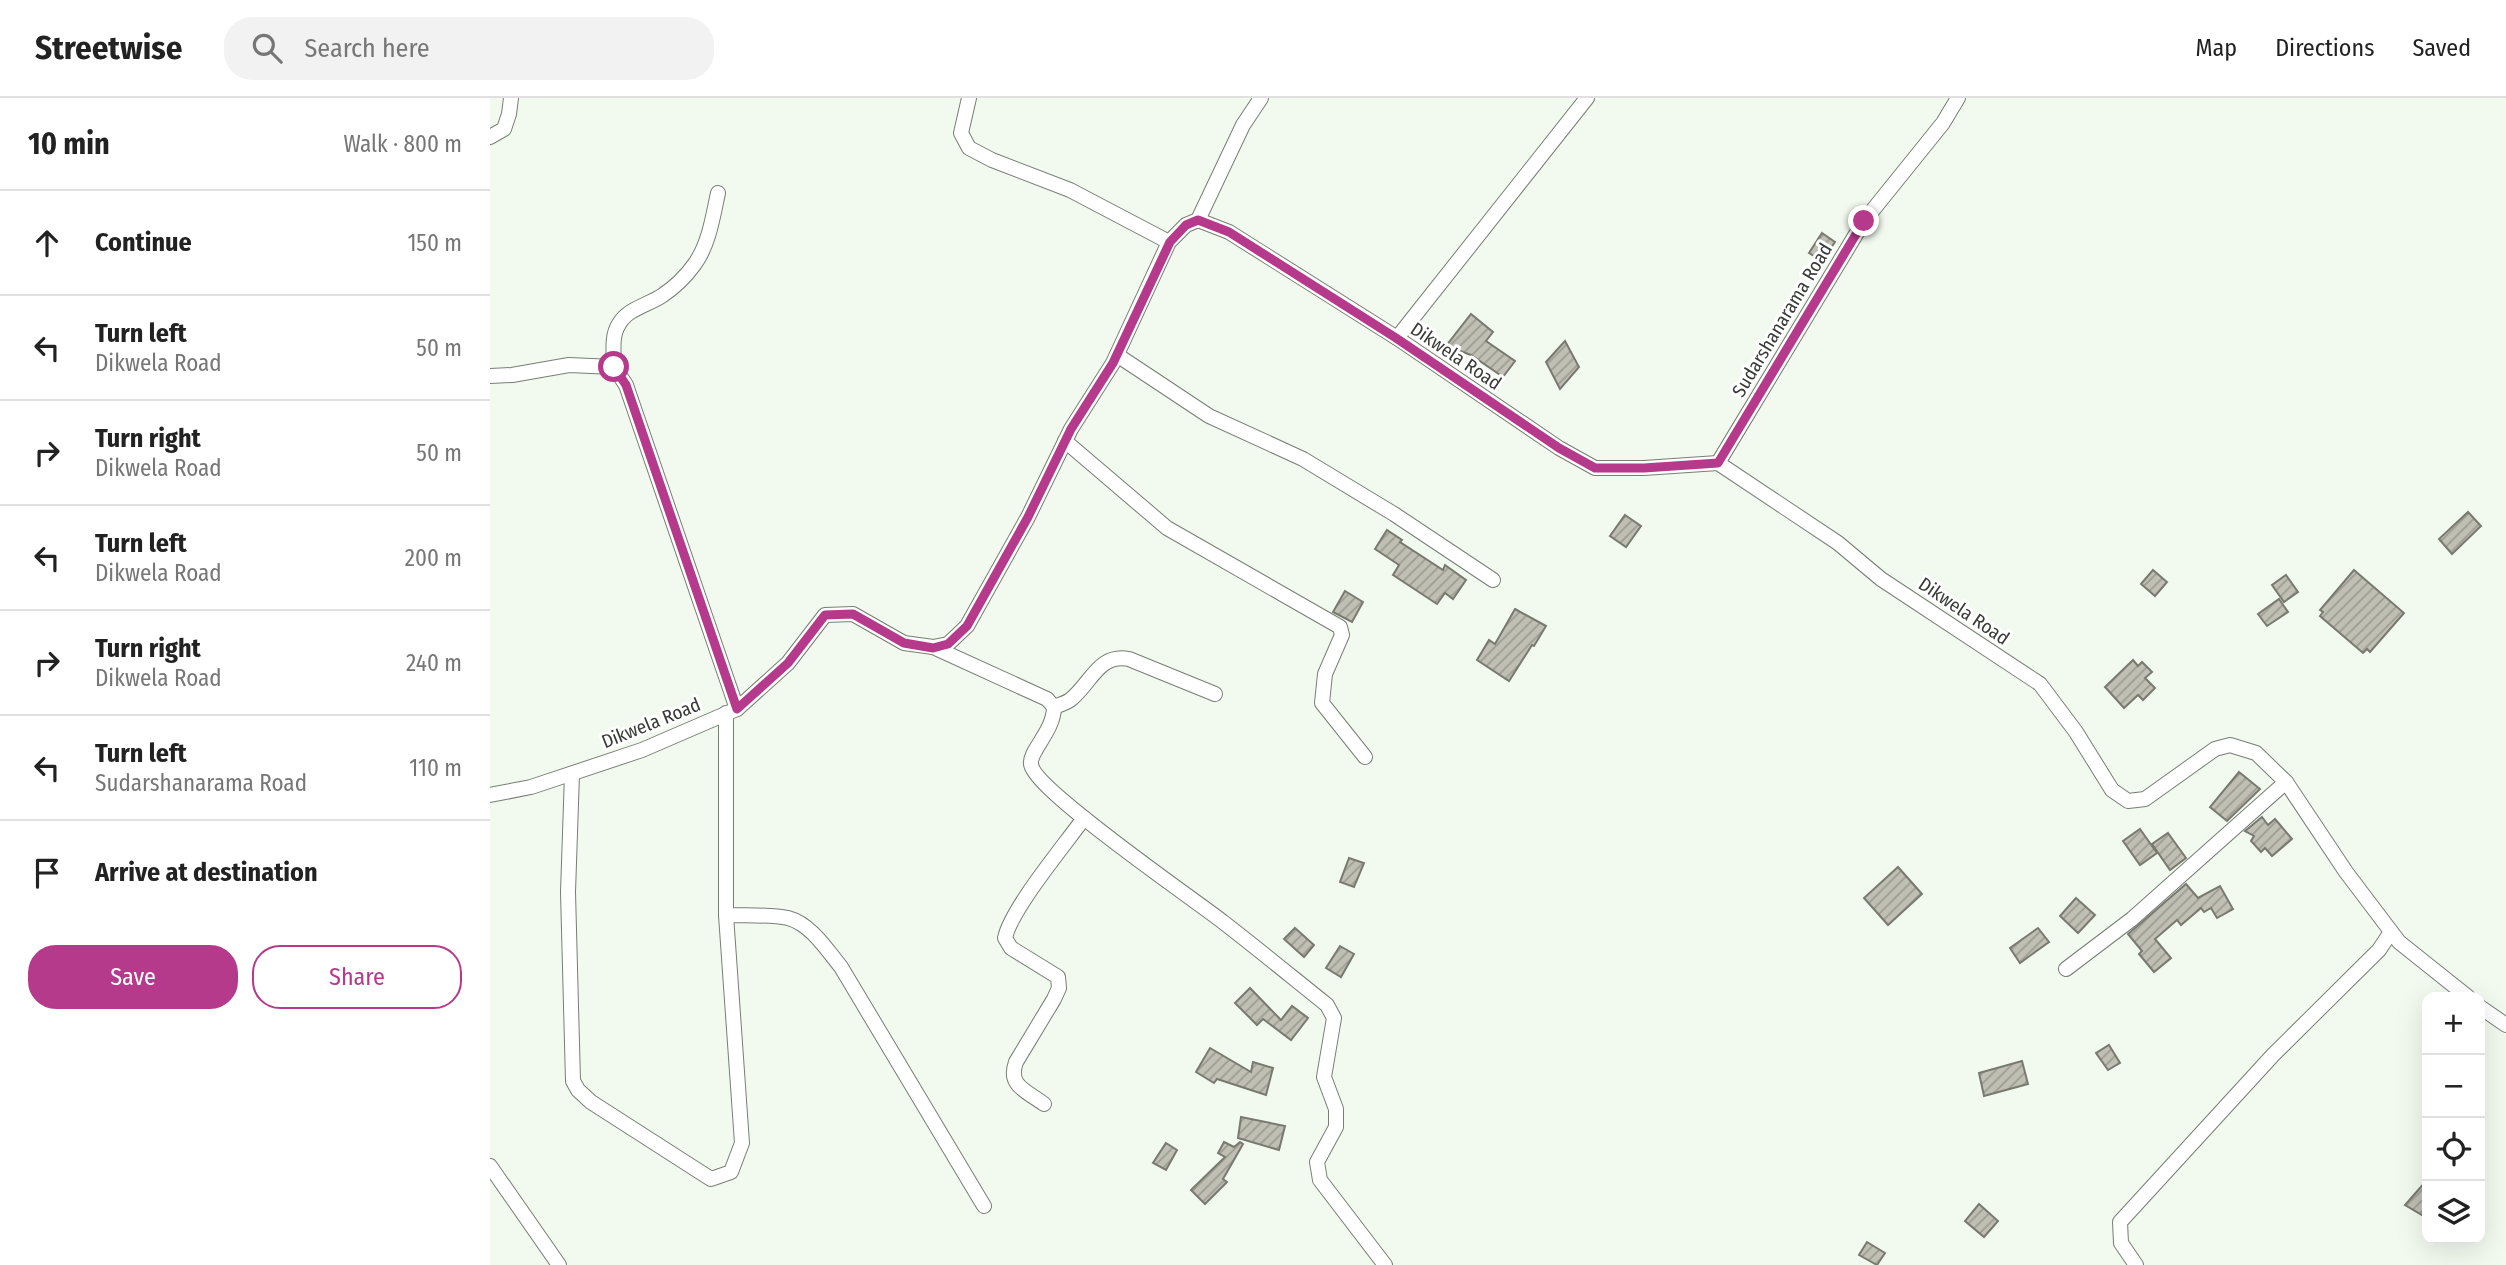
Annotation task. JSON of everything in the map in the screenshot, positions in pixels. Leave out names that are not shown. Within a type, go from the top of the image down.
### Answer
[{"type":"street","points":[[490,137],[504,129],[511,98]]},
{"type":"street","points":[[968,98],[961,133],[969,148],[1070,191],[1170,242]]},
{"type":"street","points":[[933,648],[948,644],[967,626],[1028,517],[1065,441],[1117,355],[1170,242],[1186,225],[1198,220],[1243,125],[1261,98]]},
{"type":"street","points":[[1396,338],[1587,98]]},
{"type":"street","name":"Sudarshanarama Road","points":[[1718,463],[1864,221],[1943,123],[1958,98]]},
{"type":"street","points":[[572,774],[568,892],[573,1081],[578,1090],[592,1102],[711,1179],[731,1172],[743,1143],[726,915],[731,711],[626,385],[614,367],[614,337],[618,325],[628,314],[663,295],[681,281],[696,262],[709,231],[719,193]]},
{"type":"street","name":"Dikwela Road","points":[[1198,220],[1229,232],[1396,338],[1559,448],[1595,468],[1718,463],[1838,543],[1881,579],[2040,684],[2076,732],[2112,790],[2128,801],[2144,799],[2215,749],[2230,745],[2256,753],[2286,782],[2346,872],[2399,942],[2462,992]]},
{"type":"street","points":[[1117,355],[1209,416],[1303,459],[1394,514],[1493,580]]},
{"type":"street","points":[[490,376],[569,365],[614,367]]},
{"type":"street","points":[[1065,441],[1167,528],[1340,627],[1342,635],[1325,674],[1322,703],[1365,757]]},
{"type":"street","name":"Dikwela Road","points":[[490,795],[531,787],[642,750],[731,711],[788,663],[825,615],[853,614],[904,643],[933,648]]},
{"type":"street","points":[[933,648],[1047,699],[1054,707],[1054,720],[1031,757],[1030,767],[1084,818],[1224,923],[1327,1005],[1334,1018],[1324,1077],[1336,1110],[1336,1127],[1317,1162],[1320,1180],[1385,1265]]},
{"type":"street","points":[[1054,707],[1070,701],[1107,660],[1117,657],[1129,659],[1214,694]]},
{"type":"street","points":[[2066,969],[2132,919],[2286,782]]},
{"type":"street","points":[[1044,1104],[1014,1082],[1012,1073],[1054,999],[1059,988],[1058,977],[1011,948],[1005,938],[1007,928],[1023,903],[1084,818]]},
{"type":"street","points":[[726,915],[787,918],[815,936],[841,967],[984,1206]]},
{"type":"street","points":[[2136,1265],[2121,1243],[2120,1222],[2273,1055],[2379,950],[2392,932]]},
{"type":"street","points":[[2485,1011],[2506,1026]]},
{"type":"street","points":[[490,1166],[559,1265]]},
{"type":"building","points":[[1822,233],[1835,242],[1822,261],[1809,253]]},
{"type":"building","points":[[1471,314],[1493,332],[1486,341],[1515,361],[1503,377],[1471,355],[1446,346]]},
{"type":"building","points":[[1565,341],[1579,367],[1560,389],[1546,362]]},
{"type":"building","points":[[2468,512],[2481,526],[2452,554],[2439,539]]},
{"type":"building","points":[[1625,515],[1641,526],[1626,547],[1610,536]]},
{"type":"building","points":[[1387,530],[1402,540],[1400,542],[1443,570],[1445,565],[1466,580],[1453,599],[1445,593],[1437,604],[1393,575],[1399,565],[1375,549]]},
{"type":"building","points":[[2153,570],[2167,582],[2155,596],[2141,584]]},
{"type":"building","points":[[2354,570],[2404,613],[2370,652],[2367,649],[2363,653],[2320,616],[2323,612],[2320,610]]},
{"type":"building","points":[[2286,575],[2298,592],[2284,602],[2272,585]]},
{"type":"building","points":[[1345,591],[1363,602],[1352,622],[1333,612]]},
{"type":"building","points":[[2279,599],[2288,612],[2267,626],[2258,614]]},
{"type":"building","points":[[1515,609],[1546,626],[1509,681],[1477,660],[1489,640],[1495,644]]},
{"type":"building","points":[[2133,660],[2138,666],[2142,662],[2152,672],[2145,678],[2155,688],[2143,700],[2138,695],[2124,708],[2105,687]]},
{"type":"building","points":[[2239,772],[2260,789],[2227,821],[2210,807]]},
{"type":"building","points":[[2262,817],[2268,825],[2275,819],[2292,839],[2272,856],[2265,848],[2261,852],[2251,841],[2254,836],[2245,831]]},
{"type":"building","points":[[2140,829],[2157,853],[2140,865],[2123,841]]},
{"type":"building","points":[[2168,833],[2186,858],[2170,870],[2152,844]]},
{"type":"building","points":[[1349,858],[1364,863],[1354,887],[1340,882]]},
{"type":"building","points":[[1898,867],[1922,894],[1888,925],[1864,898]]},
{"type":"building","points":[[2186,884],[2198,898],[2220,886],[2233,909],[2217,918],[2211,908],[2204,912],[2201,908],[2181,925],[2177,920],[2155,939],[2171,958],[2154,972],[2139,954],[2142,951],[2128,934]]},
{"type":"building","points":[[2076,898],[2095,915],[2078,933],[2060,916]]},
{"type":"building","points":[[1295,928],[1314,945],[1304,957],[1284,939]]},
{"type":"building","points":[[2038,928],[2049,942],[2020,963],[2010,948]]},
{"type":"building","points":[[1340,946],[1354,954],[1341,977],[1326,968]]},
{"type":"building","points":[[1250,988],[1281,1020],[1292,1006],[1308,1018],[1291,1040],[1263,1019],[1257,1025],[1235,1003]]},
{"type":"building","points":[[2109,1045],[2120,1063],[2108,1070],[2096,1053]]},
{"type":"building","points":[[1210,1048],[1251,1072],[1253,1062],[1273,1068],[1266,1095],[1217,1079],[1214,1083],[1196,1072]]},
{"type":"building","points":[[2022,1061],[2028,1084],[1984,1096],[1979,1073]]},
{"type":"building","points":[[1241,1117],[1285,1126],[1279,1150],[1238,1138]]},
{"type":"building","points":[[1224,1142],[1234,1147],[1240,1142],[1243,1144],[1223,1179],[1227,1182],[1205,1204],[1191,1190],[1225,1157],[1218,1153]]},
{"type":"building","points":[[1166,1143],[1177,1150],[1166,1170],[1153,1163]]},
{"type":"building","points":[[2422,1186],[2422,1215],[2405,1205]]},
{"type":"building","points":[[1979,1204],[1998,1221],[1984,1237],[1965,1221]]},
{"type":"building","points":[[1867,1242],[1885,1253],[1877,1265],[1859,1255]]},
{"type":"route","points":[[614,367],[626,385],[737,709],[788,663],[825,615],[853,614],[904,643],[933,648],[948,644],[967,626],[1028,517],[1071,429],[1113,363],[1170,242],[1186,225],[1198,220],[1229,232],[1396,338],[1559,448],[1595,468],[1644,468],[1718,463],[1864,221]]}]
